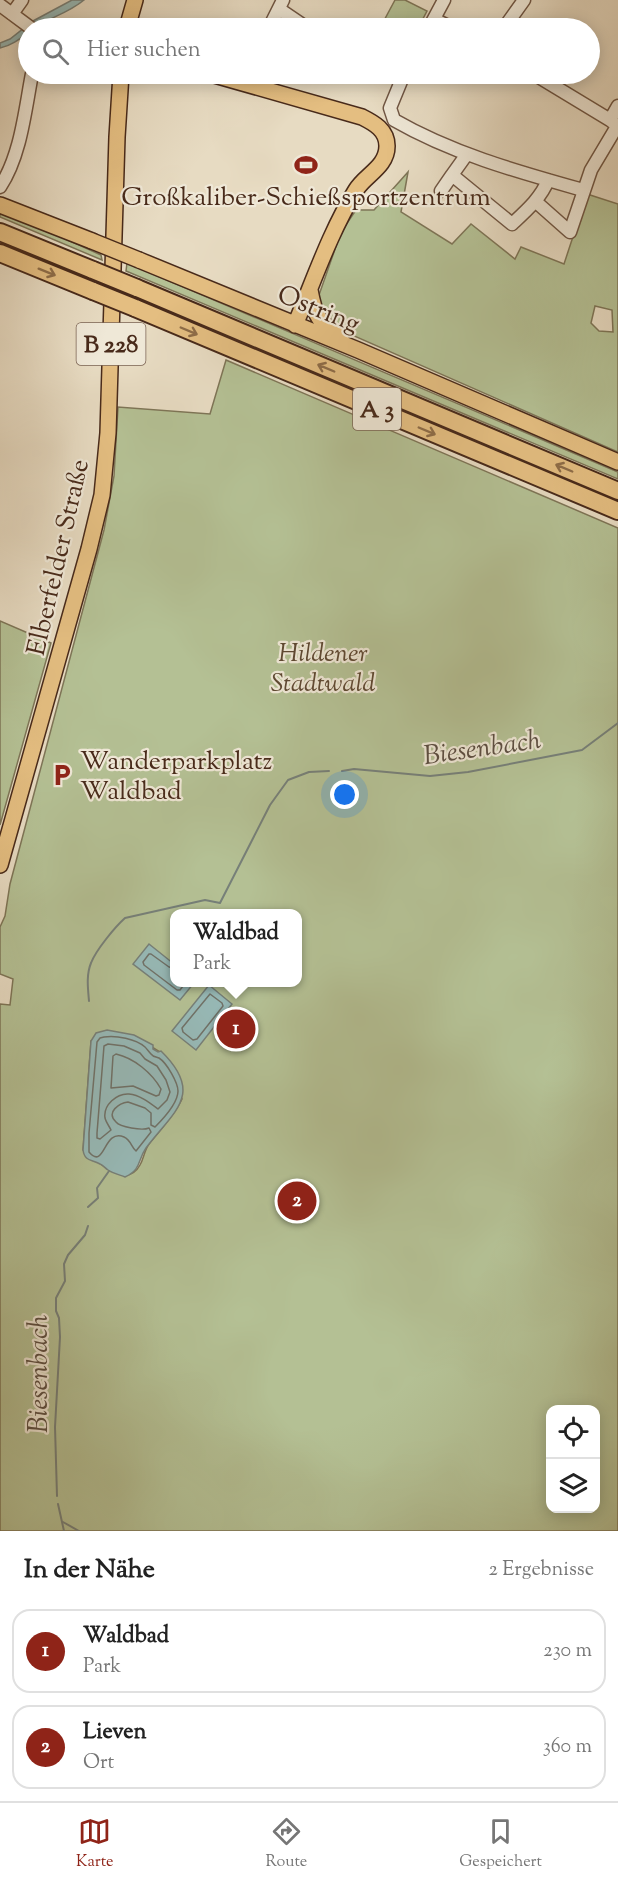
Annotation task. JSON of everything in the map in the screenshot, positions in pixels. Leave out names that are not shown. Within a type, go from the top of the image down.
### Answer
[{"type":"highway","name":"A 3","points":[[0,232],[618,490]]},
{"type":"highway","name":"A 3","points":[[0,253],[618,511]]},
{"type":"main road","points":[[130,18],[135,0]]},
{"type":"main road","name":"Elberfelder Straße","points":[[0,865],[102,495],[108,433],[116,157],[120,84]]},
{"type":"main road","points":[[246,84],[362,117],[382,130],[387,147],[383,160],[358,185],[344,209],[295,325]]},
{"type":"main road","name":"Ostring","points":[[2,205],[358,350],[618,462]]},
{"type":"main road","points":[[310,289],[313,310],[320,321],[358,350]]},
{"type":"street","points":[[12,14],[22,0]]},
{"type":"street","points":[[435,18],[444,0]]},
{"type":"street","points":[[511,18],[524,0]]},
{"type":"street","points":[[274,18],[281,4],[296,18]]},
{"type":"street","points":[[0,5],[18,18]]},
{"type":"street","points":[[0,187],[7,175],[17,145],[30,84]]},
{"type":"street","points":[[400,84],[390,108],[394,120],[467,154],[583,190]]},
{"type":"street","points":[[535,201],[570,232],[594,164],[616,128],[616,112],[556,84]]},
{"type":"street","points":[[441,190],[467,154]]},
{"type":"street","points":[[452,175],[512,224],[535,201],[548,180]]},
{"type":"green space","points":[[395,0],[405,0],[427,11],[423,18],[385,18]]},
{"type":"green space","points":[[408,172],[401,212],[452,244],[471,224],[515,259],[521,247],[564,264],[587,194],[618,204],[618,452],[336,328],[323,313],[319,295],[341,232],[356,210],[374,210]],"holes":[[[595,306],[612,310],[613,332],[599,331],[591,323]]]},
{"type":"green space","points":[[0,209],[101,255],[102,260],[0,217]]},
{"type":"green space","points":[[127,263],[618,472],[618,479],[126,271]]},
{"type":"green space","name":"Hildener Stadtwald","points":[[226,360],[618,528],[618,1531],[0,1531],[0,1004],[10,1005],[13,979],[0,974],[0,927],[5,916],[10,884],[104,530],[114,476],[118,407],[210,414]],"holes":[[[91,1041],[152,1047],[160,1052],[182,1099],[149,1144],[140,1165],[134,1172],[127,1175],[119,1174],[103,1166],[83,1150]]]},
{"type":"green space","points":[[0,621],[51,643],[0,825]]},
{"type":"water","points":[[72,0],[84,0],[53,18],[39,18]]},
{"type":"water","points":[[18,33],[18,40],[0,48],[0,43]]},
{"type":"water","points":[[149,944],[170,961],[170,987],[191,987],[180,1000],[133,964]]},
{"type":"water","points":[[207,987],[211,987],[232,1004],[196,1050],[172,1031]]},
{"type":"water","points":[[107,1030],[134,1035],[153,1045],[153,1049],[158,1052],[161,1051],[174,1066],[181,1079],[183,1091],[175,1112],[146,1148],[137,1168],[125,1177],[87,1158],[83,1150],[91,1041],[96,1033]]},
{"type":"waterway","name":"Biesenbach","points":[[342,771],[354,769],[430,776],[468,772],[582,750],[618,723]]},
{"type":"waterway","name":"Biesenbach","points":[[89,1001],[88,977],[91,963],[106,939],[125,918],[205,900],[220,903],[270,805],[288,780],[309,772],[329,771]]},
{"type":"waterway","name":"Biesenbach","points":[[88,1207],[98,1198],[97,1188],[109,1171]]},
{"type":"waterway","name":"Biesenbach","points":[[57,1496],[55,1427],[60,1337],[56,1298],[65,1281],[64,1264],[68,1255],[85,1235],[88,1226]]},
{"type":"waterway","name":"Biesenbach","points":[[58,1504],[64,1531]]},
{"type":"waterway","points":[[63,1522],[79,1531]]},
{"type":"place","name":"Großkaliber-Schießsportzentrum","points":[[306,165]]},
{"type":"place","name":"Wanderparkplatz Waldbad","points":[[62,775]]},
{"type":"place","name":"Waldbad","points":[[236,1029]]},
{"type":"place","name":"Lieven","points":[[297,1201]]}]
